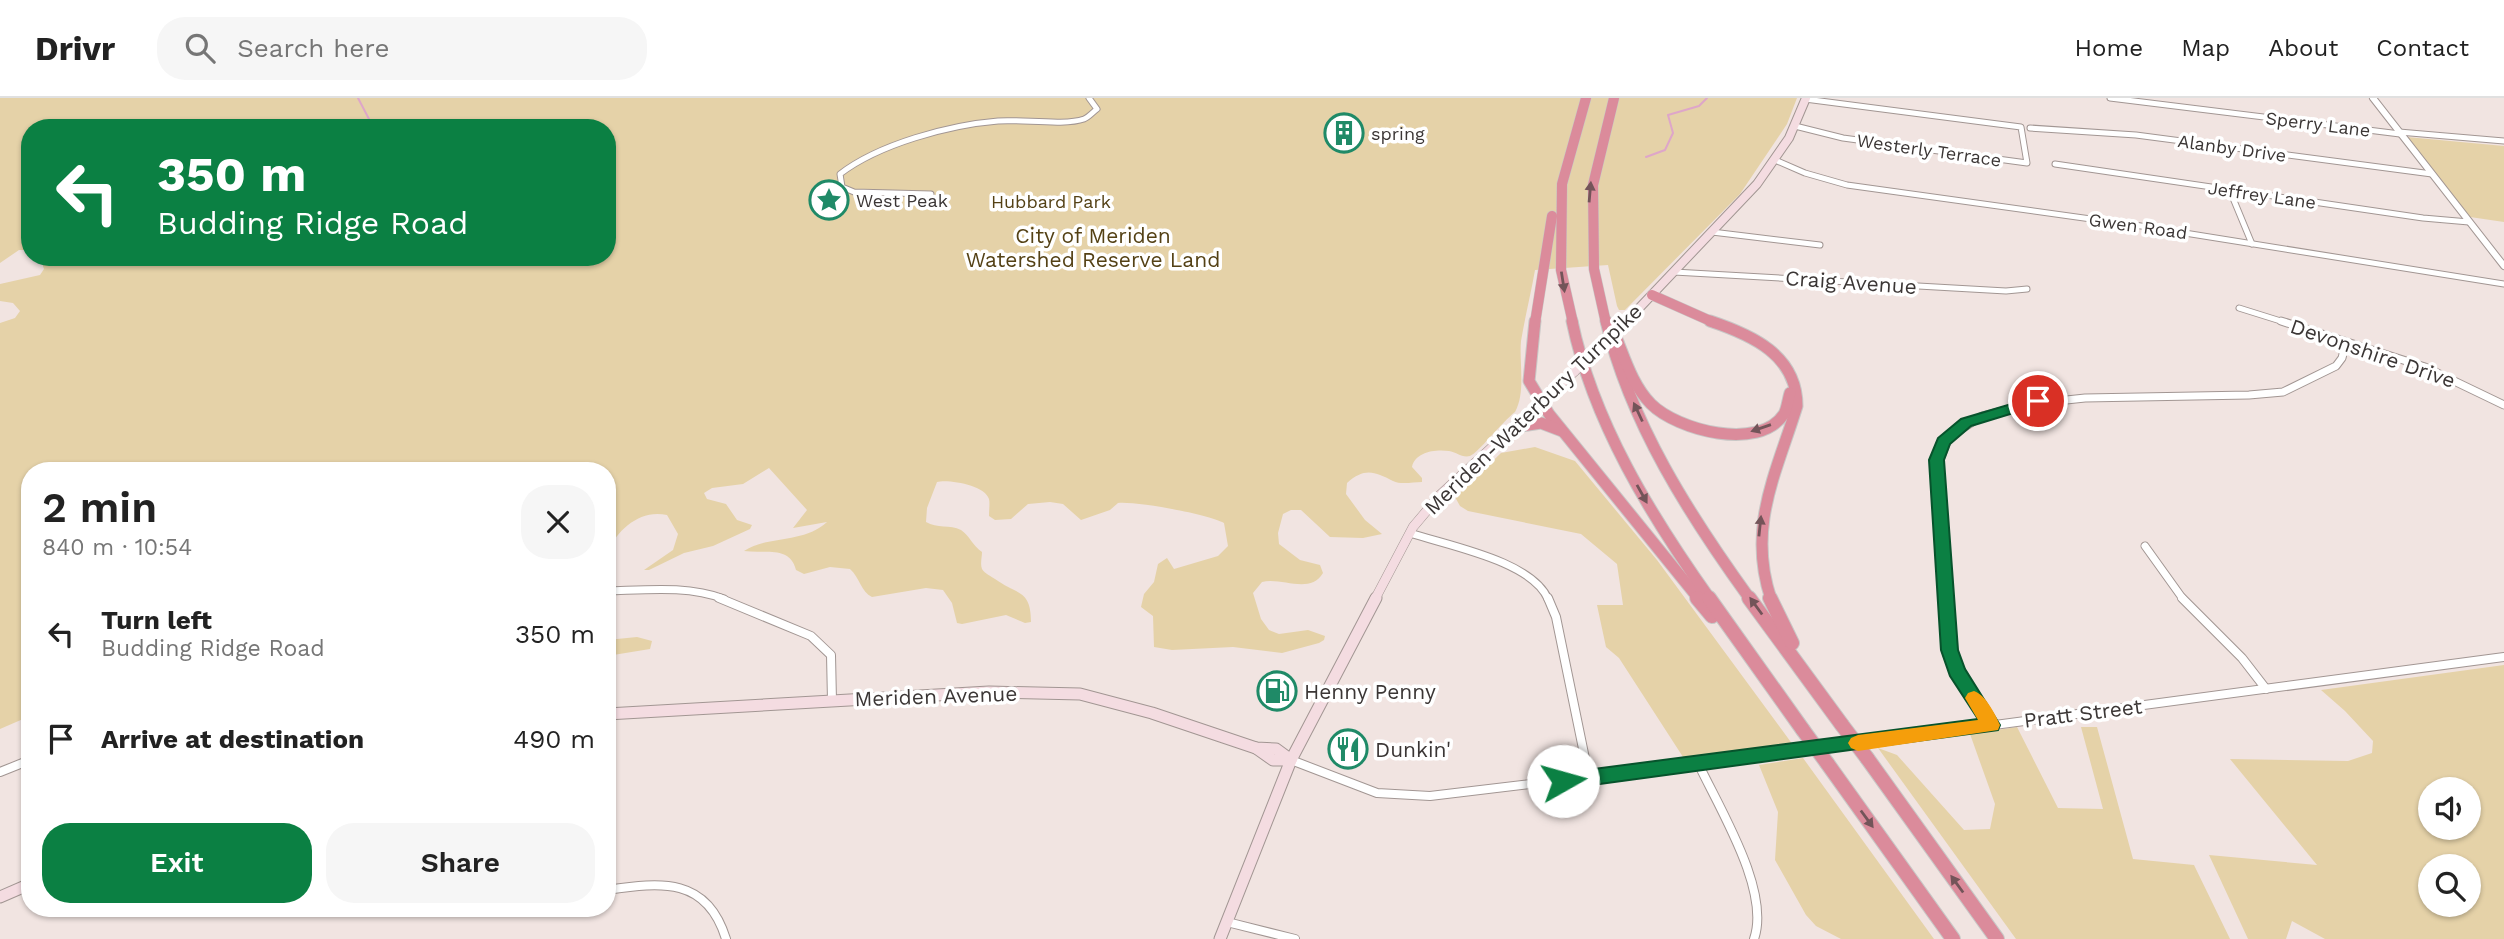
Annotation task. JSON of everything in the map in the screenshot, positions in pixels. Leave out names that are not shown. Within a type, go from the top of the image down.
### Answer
[{"type":"highway","points":[[1586,98],[1569,144],[1560,190],[1559,246],[1567,304],[1580,353],[1606,424],[1632,477],[1667,536],[1953,939]]},
{"type":"highway","points":[[1614,98],[1597,150],[1590,194],[1591,248],[1599,301],[1610,344],[1629,393],[1674,482],[1732,571],[1997,939]]},
{"type":"highway","points":[[1560,190],[1554,204],[1528,373],[1541,402],[1562,431],[1757,676],[1777,694]]},
{"type":"highway","points":[[1599,301],[1607,312],[1616,339],[1641,390],[1661,413],[1690,427],[1722,433],[1756,431],[1778,421],[1787,410],[1790,398],[1788,384],[1780,370],[1759,349],[1652,295]]},
{"type":"highway","points":[[1706,320],[1767,349],[1784,364],[1796,384],[1796,411],[1761,514],[1759,556],[1777,616],[1817,681],[1825,701]]},
{"type":"highway","points":[[1515,427],[1544,424],[1562,431]]},
{"type":"main road","name":"Meriden-Waterbury Turnpike","points":[[1220,939],[1292,760],[1409,533],[1436,499],[1620,328],[1757,184],[1795,126],[1805,98]]},
{"type":"main road","name":"Meriden Avenue","points":[[616,713],[989,692],[1080,694],[1153,713],[1256,748],[1273,760],[1292,760]]},
{"type":"main road","points":[[0,897],[21,888]]},
{"type":"street","points":[[931,194],[854,192],[842,187],[840,174],[849,166],[888,149],[993,121],[1085,118],[1097,109],[1089,98]]},
{"type":"street","name":"Westerly Terrace","points":[[1795,126],[1843,138],[2027,163],[2021,127],[1805,98]]},
{"type":"street","name":"Sperry Lane","points":[[2110,98],[2400,133],[2504,141]]},
{"type":"street","points":[[2373,98],[2504,266]]},
{"type":"street","name":"Alanby Drive","points":[[2030,128],[2136,135],[2432,174]]},
{"type":"street","name":"Gwen Road","points":[[1775,160],[1805,173],[1847,185],[2504,284]]},
{"type":"street","name":"Jeffrey Lane","points":[[2055,164],[2230,191],[2469,222]]},
{"type":"street","points":[[2230,191],[2252,244]]},
{"type":"street","points":[[1712,232],[1820,246]]},
{"type":"street","name":"Craig Avenue","points":[[1677,269],[2006,292],[2027,289]]},
{"type":"street","name":"Devonshire Drive","points":[[2239,308],[2425,367],[2504,405]]},
{"type":"street","points":[[1991,725],[1956,671],[1949,650],[1936,469],[1939,450],[1949,435],[1975,418],[2047,400],[2285,392],[2337,365],[2343,358],[2346,342]]},
{"type":"street","points":[[1409,533],[1507,565],[1533,578],[1543,587],[1556,617],[1590,778]]},
{"type":"street","points":[[2145,546],[2182,598],[2242,658],[2266,689]]},
{"type":"street","points":[[616,591],[679,590],[713,595],[811,636],[831,655],[832,701]]},
{"type":"street","name":"Pratt Street","points":[[1292,760],[1377,793],[1430,796],[1590,778],[2504,657]]},
{"type":"street","points":[[0,772],[21,764]]},
{"type":"street","points":[[1698,764],[1748,870],[1758,901],[1759,925],[1754,939]]},
{"type":"street","points":[[616,889],[656,884],[684,889],[705,900],[712,907],[722,923],[726,939]]},
{"type":"street","points":[[1227,922],[1295,939]]},
{"type":"green space","name":"City of Meriden Watershed Reserve Land","points":[[0,98],[1797,98],[1787,124],[1740,194],[1625,310],[1619,310],[1617,306],[1608,265],[1535,270],[1521,341],[1521,387],[1515,412],[1470,456],[1438,451],[1417,458],[1412,467],[1422,478],[1422,482],[1400,483],[1381,475],[1365,473],[1347,483],[1346,494],[1365,520],[1382,534],[1363,538],[1330,537],[1301,510],[1291,510],[1283,514],[1278,533],[1279,544],[1300,560],[1320,565],[1323,573],[1311,583],[1262,582],[1253,593],[1261,619],[1269,630],[1279,634],[1308,630],[1325,636],[1319,643],[1282,653],[1233,647],[1172,650],[1154,647],[1153,616],[1141,607],[1144,594],[1154,582],[1158,564],[1167,558],[1174,569],[1218,556],[1228,546],[1224,523],[1216,519],[1139,504],[1118,503],[1110,510],[1081,520],[1063,504],[1028,504],[1011,519],[995,520],[989,516],[989,499],[981,490],[957,482],[937,482],[927,508],[926,522],[964,532],[982,552],[983,571],[1021,594],[1030,611],[1031,622],[1025,623],[1006,615],[962,624],[957,623],[952,603],[943,590],[926,588],[872,597],[865,592],[850,569],[830,567],[804,574],[796,570],[793,562],[782,554],[744,551],[764,543],[807,534],[827,522],[793,528],[807,510],[769,468],[743,484],[712,488],[704,493],[707,499],[726,504],[737,520],[752,525],[750,529],[713,546],[684,553],[644,570],[673,550],[678,534],[667,515],[657,514],[631,522],[616,538],[616,462],[21,462],[21,720],[0,729],[0,323],[15,318],[20,311],[13,303],[0,301],[0,284],[40,275],[43,266],[616,266],[616,119],[21,119],[21,250],[0,263]]},
{"type":"green space","points":[[2407,137],[2504,146],[2504,222],[2470,217]]},
{"type":"green space","points":[[1535,447],[1575,461],[1657,560],[1793,745],[1683,757],[1619,658],[1606,647],[1597,605],[1623,605],[1617,564],[1581,534],[1468,511],[1460,506],[1455,497],[1501,453]]},
{"type":"green space","points":[[637,637],[652,641],[650,649],[616,655],[616,639]]},
{"type":"green space","points":[[2504,665],[2504,939],[2325,939],[2292,921],[2286,939],[2248,939],[2209,855],[2317,865],[2230,759],[2348,761],[2372,753],[2373,741],[2321,690]]},
{"type":"green space","points":[[2017,727],[2058,808],[2103,809],[2081,727],[2097,727],[2133,859],[2194,865],[2230,939],[2016,939],[1878,748],[1897,755],[1964,830],[1990,829],[1995,804],[1970,734]]},
{"type":"green space","points":[[1803,758],[1934,939],[1841,939],[1816,926],[1806,915],[1775,860],[1778,812],[1759,765]]},
{"type":"waterway","points":[[358,98],[369,119]]},
{"type":"waterway","points":[[1646,157],[1665,150],[1673,133],[1668,115],[1699,106],[1707,98]]},
{"type":"slow traffic","points":[[1858,743],[1991,725],[1974,698]]},
{"type":"place","name":"spring","points":[[1344,133]]},
{"type":"place","name":"West Peak","points":[[829,200]]},
{"type":"place","name":"Henny Penny","points":[[1277,691]]},
{"type":"place","name":"Dunkin'","points":[[1348,749]]},
{"type":"route","points":[[1563,781],[1991,725],[1956,671],[1949,650],[1937,460],[1943,442],[1966,422],[2038,401]]},
{"type":"park label","name":"Hubbard Park","points":[[1051,201]]}]
